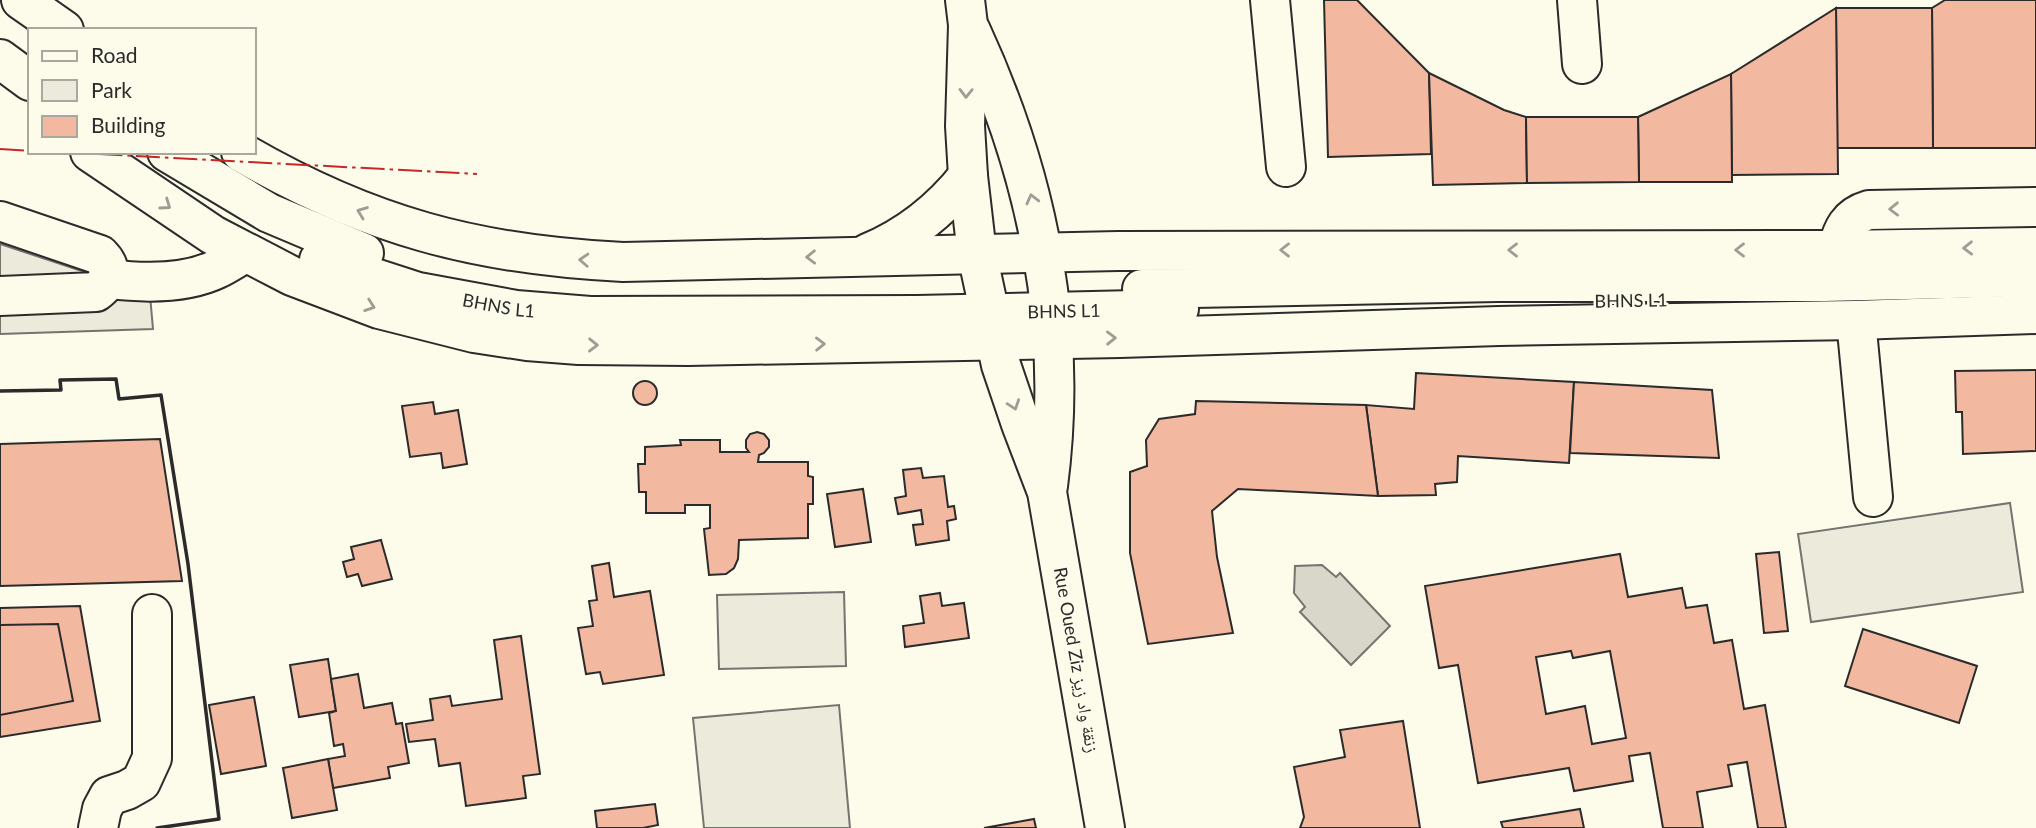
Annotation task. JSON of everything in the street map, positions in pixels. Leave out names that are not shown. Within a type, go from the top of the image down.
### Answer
[{"type":"street","points":[[21,0],[61,28]]},
{"type":"street","points":[[1270,0],[1286,167]]},
{"type":"street","points":[[1577,0],[1582,64]]},
{"type":"street","name":"Rue Oued Ziz زنقة واد زيز","points":[[967,12],[965,126],[977,254],[989,317],[1021,424],[1048,492],[1105,828]]},
{"type":"street","name":"Rue Oued Ziz زنقة واد زيز","points":[[967,12],[1011,130],[1044,253],[1051,314],[1054,421],[1048,492]]},
{"type":"street","points":[[0,37],[28,57]]},
{"type":"street","points":[[0,59],[28,80]]},
{"type":"street","points":[[0,89],[28,109]]},
{"type":"street","points":[[93,154],[176,212],[245,253],[292,276],[379,309],[474,333],[527,341],[579,345],[688,346],[989,317],[1051,314],[1499,326],[2036,314]]},
{"type":"street","name":"BHNS L1","points":[[132,154],[265,236],[336,267],[418,292],[516,310],[590,316],[989,317]]},
{"type":"street","name":"BHNS L1","points":[[170,154],[269,213],[425,278],[552,298],[890,293],[989,317]]},
{"type":"street","points":[[244,154],[286,179],[383,220],[450,240],[565,259],[623,261],[1244,250],[1837,250],[2036,247]]},
{"type":"street","points":[[860,256],[885,246],[921,224],[968,176]]},
{"type":"street","points":[[1837,250],[1842,230],[1849,220],[1869,210],[2036,207]]},
{"type":"street","points":[[0,221],[100,255],[107,261],[110,270],[109,279],[96,292],[0,296]]},
{"type":"street","points":[[109,279],[132,282],[179,279],[215,270],[245,253]]},
{"type":"street","name":"BHNS L1","points":[[1051,314],[1498,282],[1823,282],[2036,277]]},
{"type":"street","name":"BHNS L1","points":[[1051,314],[2036,294]]},
{"type":"street","points":[[1856,320],[1873,497]]},
{"type":"street","points":[[98,828],[109,796],[141,782],[152,758],[152,614]]},
{"type":"green space","points":[[2010,503],[2023,592],[1811,622],[1798,534]]},
{"type":"green space","points":[[844,592],[846,666],[719,669],[717,595]]},
{"type":"green space","points":[[839,705],[850,828],[704,828],[693,718]]},
{"type":"shaded area","points":[[0,244],[118,283],[0,284]]},
{"type":"shaded area","points":[[150,295],[153,329],[0,334],[0,302]]},
{"type":"shaded area","points":[[1322,565],[1336,577],[1340,573],[1390,626],[1351,665],[1300,612],[1305,607],[1294,593],[1295,566]]},
{"type":"building","points":[[1324,0],[1357,0],[1429,73],[1431,154],[1328,157]]},
{"type":"building","points":[[1945,0],[2036,0],[2036,148],[1933,148],[1932,8]]},
{"type":"building","points":[[1836,8],[1932,8],[1933,148],[1837,148]]},
{"type":"building","points":[[1836,8],[1838,174],[1732,175],[1731,74]]},
{"type":"building","points":[[1429,73],[1504,110],[1526,117],[1527,183],[1433,185]]},
{"type":"building","points":[[1731,74],[1732,182],[1639,182],[1638,117]]},
{"type":"building","points":[[1526,117],[1638,117],[1639,182],[1527,183]]},
{"type":"building","points":[[2036,370],[2036,451],[1963,454],[1962,412],[1956,412],[1955,371]]},
{"type":"building","points":[[1416,373],[1574,382],[1569,463],[1458,456],[1457,482],[1435,484],[1436,495],[1378,496],[1366,405],[1414,409]]},
{"type":"building","points":[[645,381],[653,385],[657,393],[653,401],[645,405],[637,401],[633,393],[637,385]]},
{"type":"building","points":[[1574,382],[1712,390],[1719,458],[1570,453]]},
{"type":"building","points":[[1196,401],[1366,405],[1378,496],[1238,489],[1212,511],[1217,557],[1233,633],[1148,644],[1130,553],[1130,472],[1147,466],[1146,440],[1159,419],[1195,414]]},
{"type":"building","points":[[433,402],[435,414],[458,410],[467,464],[443,468],[441,453],[410,457],[402,406]]},
{"type":"building","points":[[750,434],[764,434],[769,440],[769,447],[759,455],[758,462],[808,462],[808,476],[813,477],[813,504],[808,504],[808,538],[739,540],[738,559],[734,568],[726,574],[709,575],[704,529],[710,528],[710,505],[685,505],[685,513],[646,513],[646,492],[639,492],[638,464],[645,464],[645,447],[681,445],[680,440],[720,440],[720,452],[749,452],[746,440]]},
{"type":"building","points":[[160,439],[182,581],[0,586],[0,444]]},
{"type":"building","points":[[921,468],[923,478],[944,476],[948,507],[954,506],[956,519],[947,521],[949,540],[916,545],[913,525],[923,524],[921,510],[898,514],[895,498],[906,496],[903,470]]},
{"type":"building","points":[[863,489],[871,542],[835,547],[827,494]]},
{"type":"building","points":[[381,540],[392,579],[362,586],[358,574],[347,577],[343,562],[354,559],[351,547]]},
{"type":"building","points":[[1779,552],[1788,631],[1764,633],[1756,554]]},
{"type":"building","points":[[1620,554],[1628,597],[1682,588],[1686,608],[1707,605],[1714,643],[1732,640],[1744,709],[1765,705],[1786,828],[1758,828],[1747,762],[1728,765],[1732,786],[1697,792],[1703,828],[1663,828],[1650,753],[1629,756],[1633,781],[1574,791],[1569,768],[1478,783],[1458,665],[1439,668],[1425,586]],"holes":[[[1571,651],[1573,658],[1610,651],[1626,738],[1592,744],[1585,706],[1546,714],[1536,657]]]},
{"type":"building","points":[[609,563],[614,597],[650,591],[664,675],[603,684],[600,672],[586,674],[578,628],[593,626],[589,601],[597,600],[592,566]]},
{"type":"building","points":[[940,593],[942,606],[964,603],[969,638],[905,647],[903,626],[924,623],[920,596]]},
{"type":"building","points":[[80,606],[100,721],[0,737],[0,608]]},
{"type":"building","points":[[58,624],[73,701],[0,715],[0,625]]},
{"type":"building","points":[[1863,629],[1977,666],[1959,723],[1845,686]]},
{"type":"building","points":[[521,636],[540,774],[523,776],[526,798],[466,806],[460,763],[439,766],[435,739],[409,742],[406,724],[433,720],[430,699],[450,696],[452,706],[502,699],[494,640]]},
{"type":"building","points":[[328,659],[336,711],[299,717],[290,665]]},
{"type":"building","points":[[358,674],[364,708],[392,703],[396,724],[402,723],[409,763],[388,767],[390,778],[333,788],[328,759],[345,756],[343,744],[334,746],[329,713],[336,711],[331,679]]},
{"type":"building","points":[[254,697],[266,766],[221,774],[209,705]]},
{"type":"building","points":[[1403,721],[1420,828],[1300,828],[1304,817],[1294,767],[1345,757],[1340,730]]},
{"type":"building","points":[[328,759],[337,810],[292,818],[283,768]]},
{"type":"building","points":[[655,804],[658,825],[643,828],[597,828],[595,811]]},
{"type":"building","points":[[1580,809],[1584,828],[1503,828],[1501,822]]},
{"type":"building","points":[[1034,819],[1036,828],[984,828]]},
{"type":"wall","points":[[0,391],[61,390],[60,380],[116,379],[119,399],[161,395],[188,564],[219,819],[157,828]]},
{"type":"power","points":[[0,149],[28,151]]},
{"type":"power","points":[[99,154],[477,174]]}]
